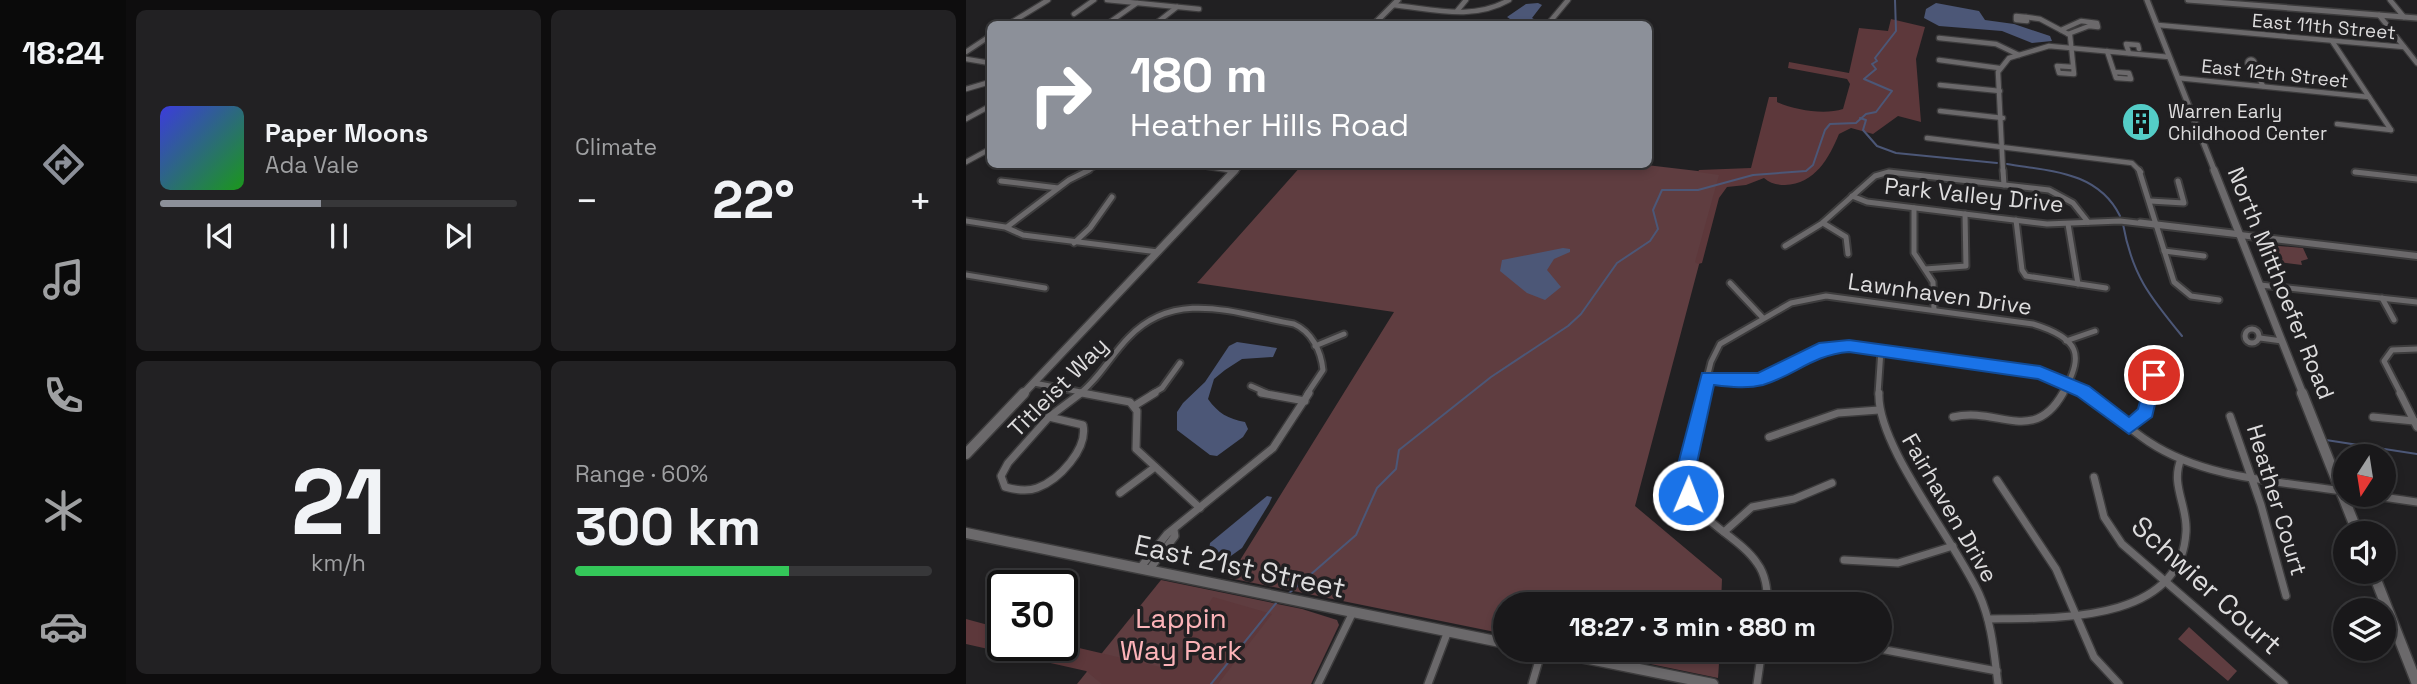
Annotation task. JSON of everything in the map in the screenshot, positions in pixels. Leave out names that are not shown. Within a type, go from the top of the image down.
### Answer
[{"type":"main road","name":"North Mitthoefer Road","points":[[2147,0],[2333,466]]},
{"type":"main road","name":"North Mitthoefer Road","points":[[2152,7],[2153,0]]},
{"type":"main road","points":[[2188,0],[2417,18]]},
{"type":"main road","points":[[1377,21],[1396,2]]},
{"type":"main road","points":[[966,454],[1238,168]]},
{"type":"main road","name":"East 21st Street","points":[[966,533],[1493,640]]},
{"type":"main road","points":[[2378,584],[2417,684]]},
{"type":"main road","points":[[1602,662],[1713,684]]},
{"type":"street","points":[[1014,21],[1048,0]]},
{"type":"street","points":[[1074,13],[1094,0]]},
{"type":"street","points":[[1107,0],[1199,9]]},
{"type":"street","points":[[1421,7],[1427,0]]},
{"type":"street","points":[[1457,11],[1466,0]]},
{"type":"street","points":[[1396,2],[1457,11],[1488,12],[1509,0]]},
{"type":"street","points":[[1550,21],[1567,0]]},
{"type":"street","points":[[2390,0],[2404,17]]},
{"type":"street","points":[[1111,21],[1137,3]]},
{"type":"street","points":[[1159,21],[1178,7]]},
{"type":"street","points":[[2379,15],[2417,64]]},
{"type":"street","points":[[2026,17],[2039,19],[2068,33],[2071,38],[2073,67]]},
{"type":"street","points":[[2061,30],[2081,21],[2097,23],[2098,27],[2089,26],[2068,33]]},
{"type":"street","name":"East 11th Street","points":[[2158,25],[2404,47]]},
{"type":"street","points":[[966,52],[987,38]]},
{"type":"street","points":[[1939,38],[1996,44],[2019,55]]},
{"type":"street","points":[[2332,41],[2391,130],[2337,124]]},
{"type":"street","points":[[2129,53],[2126,44],[2138,45],[2139,49]]},
{"type":"street","points":[[1939,60],[1999,68],[2019,55],[2042,47],[2070,47],[2169,57]]},
{"type":"street","points":[[2107,51],[2114,72]]},
{"type":"street","points":[[966,59],[987,62]]},
{"type":"street","points":[[2253,66],[2263,86]]},
{"type":"street","points":[[1999,68],[2005,134],[2001,146],[2004,185]]},
{"type":"street","name":"East 12th Street","points":[[2178,78],[2369,97]]},
{"type":"street","points":[[966,89],[987,83]]},
{"type":"street","points":[[1940,85],[2000,91]]},
{"type":"street","points":[[966,119],[987,108]]},
{"type":"street","points":[[1940,111],[2003,118]]},
{"type":"street","points":[[1927,138],[2121,159],[2132,163],[2141,172],[2164,251],[2178,287],[2194,296],[2219,300]]},
{"type":"street","points":[[966,162],[987,151]]},
{"type":"street","points":[[1007,227],[1058,188],[1093,168]]},
{"type":"street","points":[[1785,246],[1822,223],[1875,176],[1893,172],[2043,189],[2062,195],[2076,205],[2088,222]]},
{"type":"street","points":[[2355,172],[2417,179]]},
{"type":"street","points":[[1001,181],[1058,188]]},
{"type":"street","points":[[2150,201],[2184,203],[2178,181]]},
{"type":"street","name":"Park Valley Drive","points":[[1852,196],[1867,202],[2016,220],[2067,224],[2135,222],[2240,235]]},
{"type":"street","points":[[1074,243],[1090,228],[1112,197]]},
{"type":"street","points":[[1914,208],[1914,253],[1933,282],[1934,310]]},
{"type":"street","points":[[1925,269],[1966,266],[1965,214]]},
{"type":"street","points":[[2016,220],[2022,270],[2026,276],[2106,288]]},
{"type":"street","points":[[966,227],[969,221],[1007,227],[1023,235],[1158,252]]},
{"type":"street","points":[[1822,223],[1846,237],[1847,254]]},
{"type":"street","points":[[2067,224],[2078,284]]},
{"type":"street","points":[[2240,235],[2417,256]]},
{"type":"street","points":[[2164,251],[2204,256]]},
{"type":"street","points":[[966,275],[1045,288]]},
{"type":"street","points":[[1730,282],[1763,318]]},
{"type":"street","points":[[2260,285],[2417,302]]},
{"type":"street","name":"Lawnhaven Drive","points":[[1768,592],[1768,583],[1760,565],[1693,505],[1685,484],[1707,378],[1720,344],[1796,301],[1821,296],[2034,324],[2047,328],[2066,341]]},
{"type":"street","points":[[2382,298],[2394,320]]},
{"type":"street","name":"Titleist Way","points":[[1049,418],[1082,424],[1086,430],[1085,440],[1050,481],[1029,490],[1015,490],[1002,484],[1003,470],[1049,418],[1082,391],[1140,327],[1161,312],[1189,308],[1301,327],[1308,332],[1315,346]]},
{"type":"street","points":[[1953,417],[1963,414],[2012,422],[2034,421],[2050,413],[2068,383],[2077,361],[2066,341],[2095,331]]},
{"type":"street","points":[[1145,569],[1175,536],[1174,530],[1272,450],[1323,370],[1315,346],[1344,334]]},
{"type":"street","points":[[2260,338],[2282,341]]},
{"type":"street","points":[[1707,378],[1738,382],[1761,379],[1827,347],[1849,346],[2026,370],[2068,383],[2129,427],[2181,459],[2216,471],[2333,489]]},
{"type":"street","points":[[2415,424],[2388,371],[2385,357],[2389,351],[2400,348],[2417,349]]},
{"type":"street","name":"Fairhaven Drive","points":[[1881,350],[1879,410],[1889,441],[1974,583],[1988,619],[1998,684]]},
{"type":"street","points":[[2129,427],[2146,412],[2152,380],[2169,356]]},
{"type":"street","points":[[1134,405],[1163,386],[1180,363]]},
{"type":"street","points":[[1034,383],[1121,398],[1134,405],[1137,416],[1135,448],[1200,508]]},
{"type":"street","points":[[1251,386],[1259,392],[1305,401]]},
{"type":"street","points":[[1769,437],[1831,414],[1879,410]]},
{"type":"street","name":"Heather Court","points":[[2230,416],[2252,477],[2286,596]]},
{"type":"street","points":[[2373,417],[2415,424]]},
{"type":"street","points":[[1988,619],[2077,615],[2113,609],[2146,596],[2166,582],[2177,569],[2185,546],[2186,523],[2176,478],[2181,459]]},
{"type":"street","points":[[1120,493],[1154,467]]},
{"type":"street","name":"Schwier Court","points":[[2094,477],[2104,517],[2112,532],[2284,684]]},
{"type":"street","points":[[1997,480],[2049,556],[2094,657],[2119,684]]},
{"type":"street","points":[[1724,532],[1752,507],[1794,499],[1832,483]]},
{"type":"street","points":[[2396,499],[2417,502]]},
{"type":"street","points":[[1844,560],[1898,563],[1953,546]]},
{"type":"street","points":[[1318,684],[1353,612]]},
{"type":"street","points":[[1427,684],[1448,631]]},
{"type":"street","points":[[1892,651],[1997,671]]},
{"type":"street","points":[[1532,684],[1538,662]]},
{"type":"street","points":[[1757,684],[1760,662]]},
{"type":"green space","points":[[1652,166],[1723,174],[1635,506],[1722,579],[1721,592],[1493,592],[1493,632],[1229,578],[1394,312],[1197,283],[1299,168],[1652,168]]},
{"type":"green space","points":[[2254,244],[2303,248],[2308,259],[2301,261],[2302,265],[2261,260]]},
{"type":"green space","name":"Lappin Way Park","points":[[1161,580],[1302,609],[1337,620],[1339,625],[1311,684],[1077,684]]},
{"type":"green space","points":[[2189,627],[2237,671],[2228,681],[2178,639]]},
{"type":"green space","points":[[1641,662],[1719,662],[1718,678]]},
{"type":"shaded area","points":[[1891,19],[1925,27],[1916,59],[1921,122],[1898,116],[1873,134],[1851,128],[1839,134],[1820,168],[1796,184],[1779,185],[1764,178],[1746,185],[1727,187],[1719,198],[1702,263],[1695,262],[1719,175],[1698,172],[1699,170],[1751,168],[1769,97],[1777,97],[1777,102],[1810,111],[1843,109],[1850,84],[1847,79],[1788,68],[1789,62],[1849,73],[1859,28],[1888,31]]},
{"type":"shaded area","points":[[1213,597],[1272,614],[1218,684],[1102,684],[1086,671],[1042,661],[1078,661],[1078,648],[1169,669]]},
{"type":"shaded area","points":[[966,619],[987,625],[987,649],[966,644]]},
{"type":"water","points":[[1936,3],[1979,11],[1985,20],[2014,24],[2050,36],[2052,41],[2032,43],[2002,31],[1939,26],[1924,18],[1926,9]]},
{"type":"water","points":[[1526,4],[1542,5],[1532,18],[1537,21],[1513,21],[1507,17]]},
{"type":"water","points":[[1563,248],[1570,249],[1570,252],[1554,259],[1547,270],[1561,287],[1545,300],[1527,293],[1500,271],[1502,260]]},
{"type":"water","points":[[1237,342],[1277,348],[1273,357],[1242,359],[1214,379],[1208,399],[1224,415],[1245,422],[1248,429],[1243,437],[1217,456],[1210,455],[1177,430],[1177,412],[1205,382],[1229,346]]},
{"type":"water","points":[[1267,496],[1272,497],[1269,504],[1242,548],[1228,558],[1209,552],[1210,543]]},
{"type":"waterway","points":[[1861,118],[1866,114],[1876,112],[1892,91],[1864,79],[1876,69],[1872,64],[1877,61],[1875,58],[1896,31],[1895,0]]},
{"type":"waterway","points":[[1287,595],[1356,535],[1377,488],[1396,469],[1399,450],[1491,377],[1568,326],[1581,314],[1617,263],[1650,241],[1658,229],[1653,210],[1662,190],[1698,190],[1753,175],[1806,171],[1813,165],[1825,130],[1830,124],[1856,123],[1861,118]]},
{"type":"waterway","points":[[1861,118],[1866,120],[1863,130],[1877,146],[1896,153],[1997,163]]},
{"type":"waterway","points":[[2007,164],[2055,172],[2086,182],[2111,201],[2120,216]]},
{"type":"waterway","points":[[2123,224],[2137,272],[2182,336]]},
{"type":"waterway","points":[[2326,440],[2417,454]]},
{"type":"waterway","points":[[1211,684],[1277,602]]},
{"type":"place","name":"Warren Early Childhood Center","points":[[2141,122]]},
{"type":"route","points":[[1688,495],[1685,472],[1707,378],[1738,382],[1761,379],[1810,353],[1834,346],[1849,346],[2026,370],[2058,378],[2083,391],[2129,427],[2146,412],[2154,375]]}]
